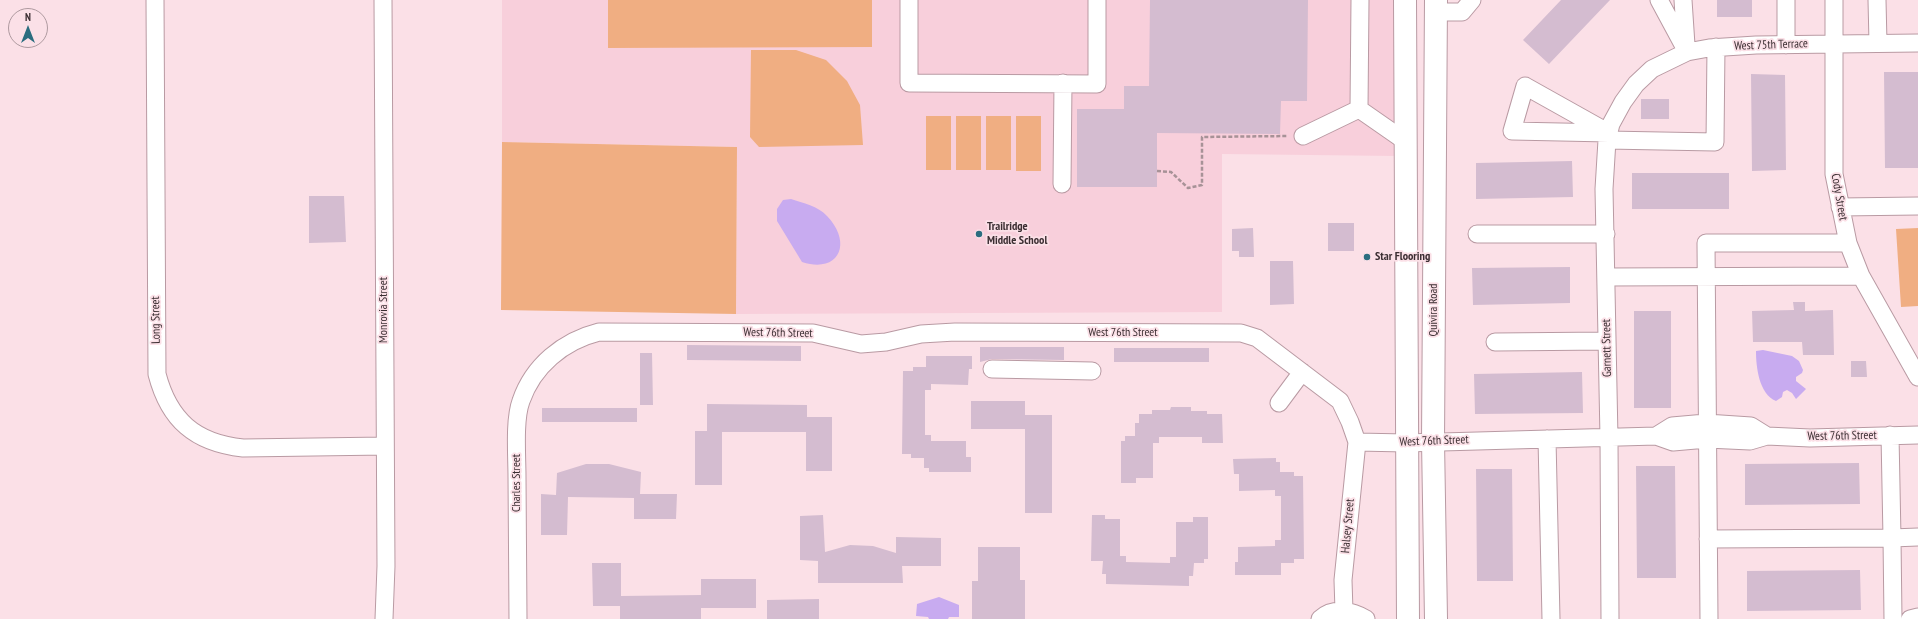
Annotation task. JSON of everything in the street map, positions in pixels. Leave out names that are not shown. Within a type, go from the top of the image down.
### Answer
[{"type":"main road","points":[[1405,0],[1408,619]]},
{"type":"main road","name":"Quivira Road","points":[[1436,6],[1433,441],[1436,619]]},
{"type":"street","name":"Long Street","points":[[155,0],[157,374],[162,392],[174,414],[189,429],[207,440],[228,446],[243,448],[385,446]]},
{"type":"street","name":"Monrovia Street","points":[[383,0],[386,566],[384,619]]},
{"type":"street","points":[[908,0],[908,83],[1097,84],[1096,0]]},
{"type":"street","points":[[1359,108],[1360,0]]},
{"type":"street","points":[[1436,6],[1462,12],[1472,0]]},
{"type":"street","points":[[1658,0],[1687,52]]},
{"type":"street","points":[[1683,0],[1687,52]]},
{"type":"street","points":[[1786,0],[1786,44]]},
{"type":"street","name":"Cody Street","points":[[1834,0],[1834,174],[1848,243],[1860,276],[1918,377]]},
{"type":"street","points":[[1877,0],[1878,43]]},
{"type":"street","name":"West 75th Terrace","points":[[1636,84],[1652,69],[1687,52],[1716,47],[1834,43],[1918,43]]},
{"type":"street","points":[[1608,137],[1525,86],[1512,131],[1527,131],[1608,137],[1715,142],[1716,47]]},
{"type":"street","points":[[1062,184],[1063,84]]},
{"type":"street","name":"Garnett Street","points":[[1610,619],[1609,438],[1604,189],[1608,137],[1611,124],[1623,102],[1636,84]]},
{"type":"street","points":[[1303,136],[1359,108]]},
{"type":"street","points":[[1359,108],[1405,141]]},
{"type":"street","points":[[1840,207],[1918,206]]},
{"type":"street","points":[[1477,234],[1606,234]]},
{"type":"street","points":[[1709,619],[1706,243],[1848,243]]},
{"type":"street","points":[[1606,277],[1860,276]]},
{"type":"street","name":"West 76th Street","points":[[550,357],[564,347],[585,336],[599,332],[813,333],[861,344],[886,342],[921,334],[955,332],[1241,333],[1257,338],[1340,401],[1357,442],[1406,443],[1433,441],[1656,436],[1672,426],[1707,431],[1750,441],[1766,436],[1810,438],[1918,435]]},
{"type":"street","points":[[1495,342],[1607,341]]},
{"type":"street","name":"Charles Street","points":[[518,619],[517,453],[520,403],[528,384],[539,368],[550,357]]},
{"type":"street","points":[[992,369],[1092,371]]},
{"type":"street","points":[[1279,403],[1302,372]]},
{"type":"street","points":[[1890,435],[1893,619]]},
{"type":"street","points":[[1547,439],[1551,619]]},
{"type":"street","name":"Halsey Street","points":[[1344,611],[1343,580],[1357,442]]},
{"type":"street","points":[[1708,539],[1918,537]]},
{"type":"street","points":[[1320,619],[1333,612],[1344,611],[1355,613],[1366,619]]},
{"type":"street","points":[[1910,619],[1918,616]]},
{"type":"path","points":[[1157,171],[1171,172],[1188,188],[1202,185],[1202,137],[1303,136]]},
{"type":"shaded area","name":"Trailridge Middle School","points":[[502,0],[1393,0],[1395,19],[1397,156],[1222,154],[1222,312],[736,314],[737,147],[502,142]]},
{"type":"shaded area","points":[[608,0],[872,0],[872,47],[608,48]]},
{"type":"shaded area","points":[[751,50],[796,50],[826,60],[847,81],[860,105],[863,145],[759,147],[750,137]]},
{"type":"shaded area","points":[[926,116],[951,116],[951,170],[926,170]]},
{"type":"shaded area","points":[[956,116],[981,116],[981,170],[956,170]]},
{"type":"shaded area","points":[[986,116],[1011,116],[1011,170],[986,170]]},
{"type":"shaded area","points":[[1016,116],[1041,116],[1041,171],[1016,171]]},
{"type":"shaded area","points":[[502,142],[737,147],[736,314],[501,310]]},
{"type":"shaded area","points":[[791,199],[810,205],[819,210],[827,216],[835,226],[839,236],[840,246],[838,254],[833,260],[825,264],[815,265],[802,262],[777,221],[777,209],[783,200]]},
{"type":"shaded area","points":[[1918,228],[1918,306],[1901,307],[1896,229]]},
{"type":"shaded area","points":[[1763,350],[1792,356],[1799,361],[1803,370],[1802,373],[1796,377],[1796,381],[1806,389],[1796,399],[1792,393],[1787,390],[1783,392],[1782,397],[1776,401],[1766,392],[1762,386],[1758,372],[1756,357],[1756,351]]},
{"type":"shaded area","points":[[939,597],[959,605],[959,617],[949,617],[948,619],[929,619],[928,617],[916,616],[917,604]]},
{"type":"building","points":[[1150,0],[1308,0],[1307,101],[1281,101],[1280,134],[1157,133],[1157,187],[1077,187],[1077,109],[1124,109],[1124,86],[1149,86]]},
{"type":"building","points":[[1561,0],[1610,0],[1549,64],[1523,40]]},
{"type":"building","points":[[1717,0],[1752,0],[1752,17],[1717,17]]},
{"type":"building","points":[[1884,72],[1918,72],[1918,168],[1885,168]]},
{"type":"building","points":[[1751,74],[1785,75],[1786,170],[1752,171]]},
{"type":"building","points":[[1641,99],[1669,99],[1669,119],[1641,119]]},
{"type":"building","points":[[1572,161],[1573,197],[1476,199],[1476,163]]},
{"type":"building","points":[[1632,173],[1729,173],[1729,209],[1632,209]]},
{"type":"building","points":[[309,196],[344,196],[346,242],[309,243]]},
{"type":"building","points":[[1328,223],[1354,223],[1354,251],[1328,251]]},
{"type":"building","points":[[1253,228],[1254,257],[1239,257],[1239,251],[1232,251],[1232,229]]},
{"type":"building","points":[[1270,261],[1293,261],[1294,304],[1270,305]]},
{"type":"building","points":[[1570,267],[1570,303],[1473,305],[1472,268]]},
{"type":"building","points":[[1793,302],[1805,302],[1805,311],[1833,310],[1834,355],[1803,355],[1802,342],[1753,342],[1752,311],[1794,310]]},
{"type":"building","points":[[1634,311],[1671,311],[1671,408],[1634,408]]},
{"type":"building","points":[[687,345],[801,346],[801,361],[687,360]]},
{"type":"building","points":[[980,347],[1064,347],[1064,360],[992,359],[980,362]]},
{"type":"building","points":[[1114,348],[1209,348],[1209,362],[1114,362]]},
{"type":"building","points":[[640,353],[652,353],[653,405],[640,405]]},
{"type":"building","points":[[926,356],[972,356],[972,369],[969,369],[968,385],[931,384],[931,390],[925,390],[925,435],[931,435],[931,441],[966,441],[966,457],[971,457],[971,472],[929,472],[929,468],[924,468],[924,458],[911,458],[911,454],[902,454],[903,371],[913,371],[913,367],[926,367]]},
{"type":"building","points":[[1851,361],[1866,361],[1867,377],[1851,377]]},
{"type":"building","points":[[1582,372],[1583,413],[1475,414],[1474,374]]},
{"type":"building","points":[[971,401],[1025,401],[1025,415],[1052,415],[1052,513],[1025,513],[1025,429],[971,429]]},
{"type":"building","points":[[707,404],[807,405],[807,417],[832,417],[832,471],[806,471],[806,432],[722,432],[722,485],[695,485],[695,431],[707,431]]},
{"type":"building","points":[[1171,407],[1191,407],[1191,411],[1207,411],[1207,414],[1222,414],[1223,443],[1202,443],[1202,437],[1159,437],[1159,443],[1153,443],[1153,478],[1136,478],[1136,483],[1121,483],[1121,441],[1125,441],[1125,436],[1135,436],[1135,423],[1139,423],[1139,414],[1152,414],[1152,410],[1170,410]]},
{"type":"building","points":[[542,408],[637,408],[637,422],[542,422]]},
{"type":"building","points":[[1276,458],[1276,462],[1280,462],[1280,472],[1294,472],[1294,476],[1303,476],[1304,559],[1294,559],[1294,563],[1281,563],[1281,575],[1235,575],[1235,562],[1238,562],[1238,547],[1275,546],[1275,540],[1281,540],[1281,496],[1275,496],[1275,490],[1239,491],[1239,474],[1234,474],[1233,459]]},
{"type":"building","points":[[1859,463],[1860,504],[1745,505],[1745,464]]},
{"type":"building","points":[[586,464],[609,464],[641,472],[640,494],[677,494],[676,519],[634,519],[634,498],[568,497],[567,535],[541,535],[541,494],[556,495],[557,473]]},
{"type":"building","points":[[1636,466],[1675,466],[1676,578],[1637,578]]},
{"type":"building","points":[[1476,469],[1512,469],[1513,581],[1477,581]]},
{"type":"building","points":[[823,515],[825,552],[850,545],[873,546],[896,553],[896,537],[941,538],[941,566],[902,566],[903,583],[818,583],[818,561],[800,560],[800,516]]},
{"type":"building","points":[[1092,515],[1105,515],[1105,519],[1120,519],[1120,556],[1126,556],[1126,562],[1170,563],[1170,557],[1176,557],[1176,522],[1193,522],[1193,517],[1208,517],[1208,559],[1204,559],[1204,563],[1194,563],[1193,576],[1189,576],[1189,586],[1106,584],[1106,574],[1102,574],[1103,561],[1091,561]]},
{"type":"building","points":[[978,547],[1020,547],[1020,580],[1025,580],[1025,619],[972,619],[972,581],[978,581]]},
{"type":"building","points":[[592,563],[621,563],[621,596],[701,595],[701,579],[756,579],[756,608],[701,608],[701,619],[620,619],[620,606],[593,606]]},
{"type":"building","points":[[1860,570],[1861,610],[1747,611],[1747,571]]},
{"type":"building","points":[[819,599],[819,619],[767,619],[767,600]]},
{"type":"place","name":"Trailridge Middle School","points":[[979,234]]},
{"type":"place","name":"Star Flooring","points":[[1367,257]]}]
